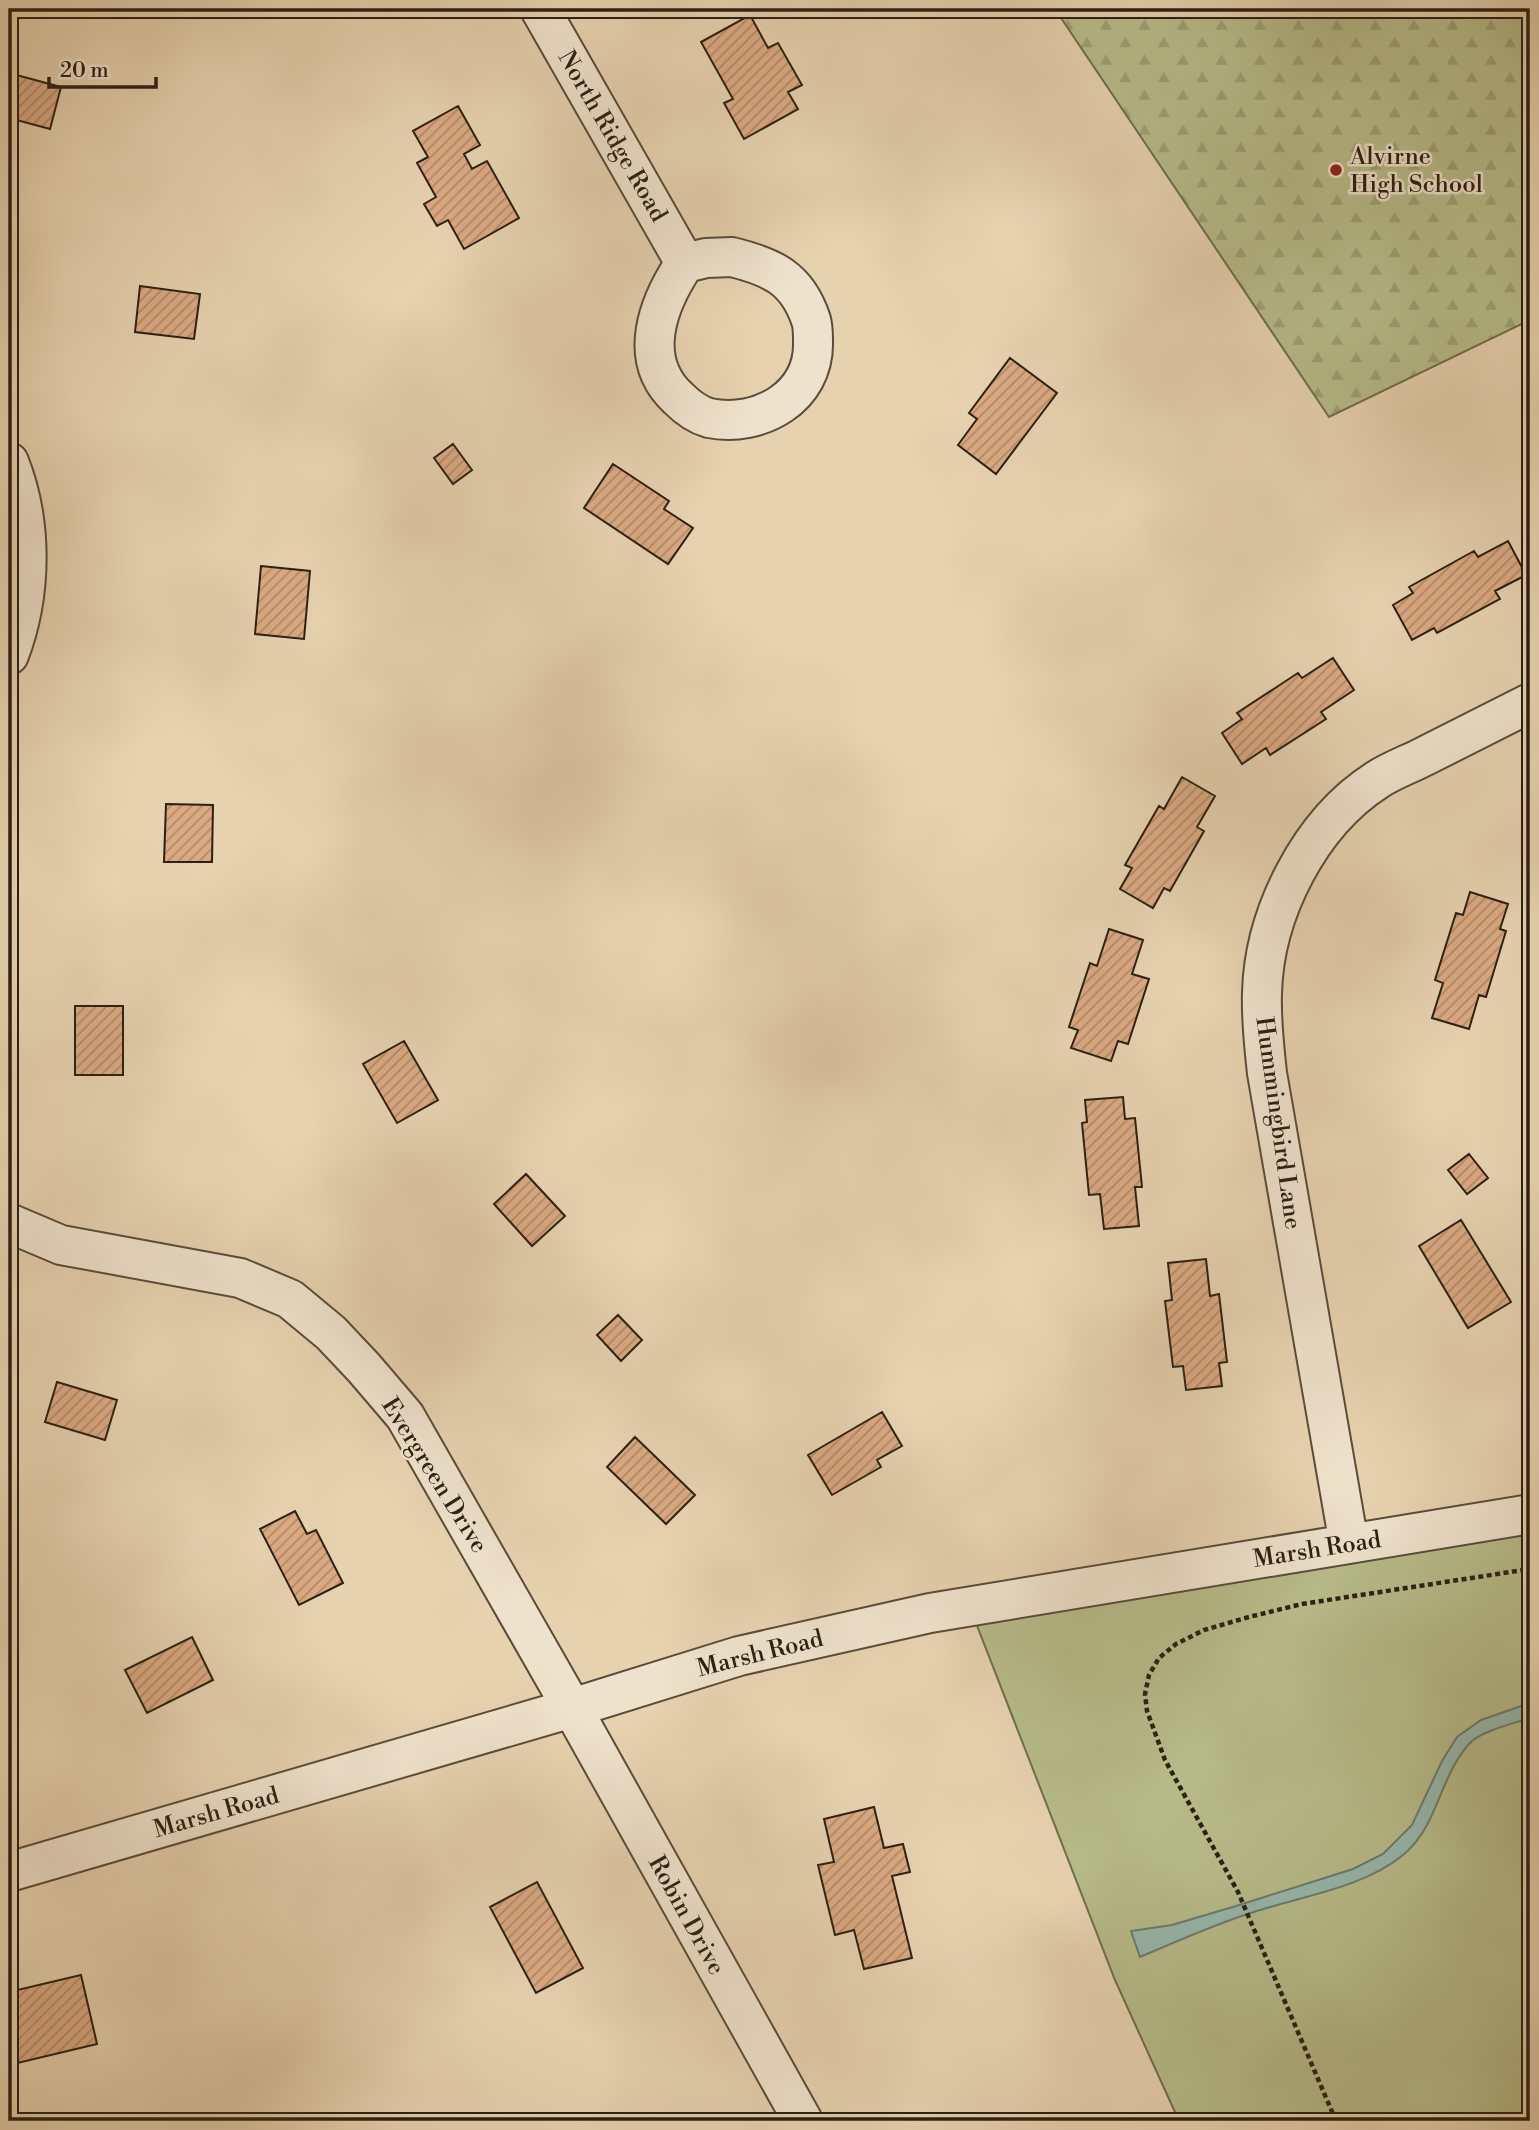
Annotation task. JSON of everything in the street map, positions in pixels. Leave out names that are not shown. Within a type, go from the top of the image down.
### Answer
[{"type":"street","name":"North Ridge Road","points":[[540,9],[685,262]]},
{"type":"street","points":[[732,257],[762,264],[785,277],[803,299],[812,323],[813,353],[808,376],[790,398],[765,413],[737,420],[707,417],[685,405],[668,389],[657,368],[653,344],[658,316],[669,286],[685,262],[732,257]]},
{"type":"street","points":[[9,462],[22,511],[27,552],[24,593],[16,635],[9,655]]},
{"type":"street","name":"Hummingbird Lane","points":[[1349,1544],[1267,1073],[1261,990],[1271,933],[1287,885],[1317,838],[1343,808],[1377,780],[1530,703]]},
{"type":"street","name":"Evergreen Drive","points":[[9,1223],[61,1245],[240,1278],[290,1299],[331,1332],[405,1416],[572,1709]]},
{"type":"street","name":"Marsh Road","points":[[9,1872],[572,1709],[739,1656],[930,1612],[1530,1514]]},
{"type":"street","name":"Robin Drive","points":[[572,1709],[803,2121]]},
{"type":"path","points":[[1336,2121],[1238,1892],[1165,1760],[1147,1711],[1145,1693],[1149,1675],[1159,1658],[1176,1644],[1204,1630],[1249,1617],[1302,1604],[1530,1569]]},
{"type":"green space","name":"Alvirne High School","points":[[1055,9],[1530,9],[1530,320],[1329,417]]},
{"type":"green space","points":[[1530,1528],[1530,2121],[1179,2121],[1115,1980],[976,1623]]},
{"type":"water","points":[[1530,1703],[1530,1718],[1491,1731],[1471,1742],[1460,1755],[1424,1830],[1403,1855],[1387,1866],[1351,1883],[1225,1922],[1140,1957],[1131,1931],[1172,1925],[1236,1906],[1353,1869],[1383,1854],[1412,1825],[1442,1761],[1457,1737],[1481,1720]]},
{"type":"building","points":[[750,15],[768,48],[778,43],[802,85],[788,92],[798,109],[744,139],[724,103],[733,99],[701,42]]},
{"type":"building","points":[[9,73],[61,87],[50,129],[9,118]]},
{"type":"building","points":[[458,106],[480,145],[464,154],[472,169],[487,161],[519,218],[464,249],[448,220],[437,226],[424,204],[436,197],[417,163],[428,157],[413,131]]},
{"type":"building","points":[[140,286],[200,294],[194,339],[135,332]]},
{"type":"building","points":[[1010,358],[1057,393],[996,474],[958,445],[977,419],[969,413]]},
{"type":"building","points":[[453,444],[472,470],[453,484],[434,458]]},
{"type":"building","points":[[613,464],[669,501],[664,509],[693,528],[668,564],[584,508]]},
{"type":"building","points":[[1508,541],[1526,575],[1495,591],[1500,599],[1437,633],[1434,628],[1412,640],[1393,605],[1413,593],[1409,587],[1474,551],[1478,557]]},
{"type":"building","points":[[261,566],[310,571],[304,639],[255,634]]},
{"type":"building","points":[[1333,658],[1354,690],[1321,712],[1326,719],[1270,755],[1266,748],[1242,764],[1222,733],[1242,719],[1237,713],[1298,673],[1302,678]]},
{"type":"building","points":[[1182,777],[1215,796],[1197,827],[1204,831],[1170,891],[1164,888],[1153,908],[1120,889],[1132,868],[1125,865],[1159,806],[1164,809]]},
{"type":"building","points":[[166,804],[213,805],[212,862],[164,862]]},
{"type":"building","points":[[1470,892],[1508,904],[1500,929],[1506,931],[1486,997],[1479,995],[1469,1029],[1432,1018],[1443,983],[1435,980],[1456,913],[1463,915]]},
{"type":"building","points":[[1109,929],[1143,940],[1132,974],[1149,979],[1128,1044],[1118,1041],[1111,1061],[1071,1048],[1078,1030],[1069,1027],[1090,963],[1097,966]]},
{"type":"building","points":[[75,1006],[123,1006],[123,1075],[75,1075]]},
{"type":"building","points":[[404,1041],[438,1100],[397,1123],[363,1064]]},
{"type":"building","points":[[1123,1097],[1125,1119],[1135,1118],[1142,1187],[1135,1187],[1139,1226],[1104,1229],[1100,1194],[1089,1195],[1082,1123],[1087,1122],[1085,1100]]},
{"type":"building","points":[[1469,1154],[1488,1178],[1467,1194],[1448,1170]]},
{"type":"building","points":[[526,1174],[565,1216],[532,1246],[494,1204]]},
{"type":"building","points":[[1461,1220],[1511,1302],[1468,1328],[1419,1246]]},
{"type":"building","points":[[1206,1259],[1210,1296],[1219,1294],[1227,1362],[1219,1363],[1222,1386],[1186,1390],[1183,1366],[1173,1367],[1165,1301],[1172,1300],[1168,1263]]},
{"type":"building","points":[[618,1315],[642,1340],[621,1361],[597,1335]]},
{"type":"building","points":[[57,1382],[117,1400],[105,1440],[45,1422]]},
{"type":"building","points":[[882,1412],[902,1446],[877,1460],[881,1467],[832,1495],[808,1455]]},
{"type":"building","points":[[635,1437],[695,1495],[666,1524],[607,1467]]},
{"type":"building","points":[[295,1511],[307,1534],[316,1530],[343,1583],[299,1605],[260,1529]]},
{"type":"building","points":[[192,1637],[213,1680],[147,1713],[125,1670]]},
{"type":"building","points":[[874,1807],[884,1848],[903,1844],[910,1872],[892,1876],[912,1958],[864,1969],[854,1930],[835,1935],[818,1865],[834,1862],[824,1819]]},
{"type":"building","points":[[537,1882],[583,1968],[536,1993],[490,1907]]},
{"type":"building","points":[[81,1975],[97,2044],[9,2065],[9,1992]]},
{"type":"place","name":"Alvirne High School","points":[[1336,170]]}]
